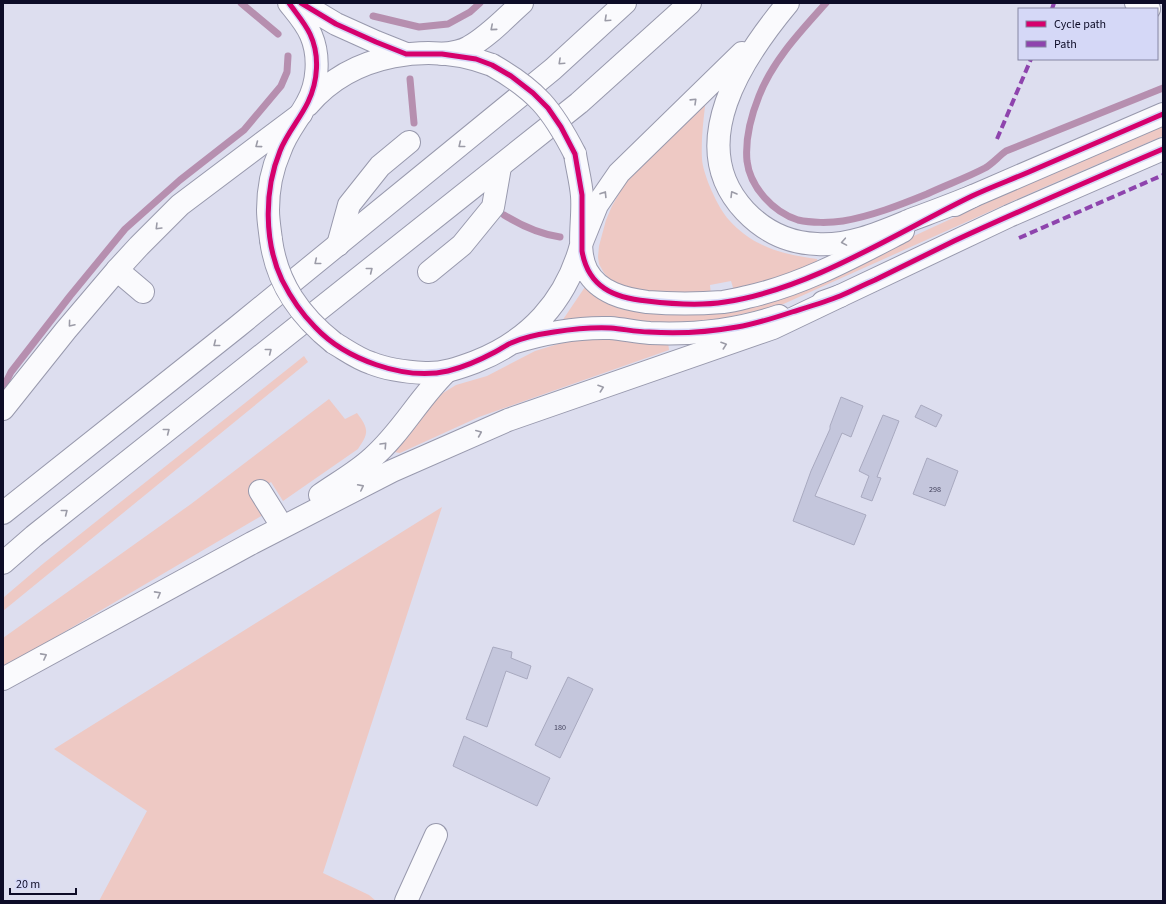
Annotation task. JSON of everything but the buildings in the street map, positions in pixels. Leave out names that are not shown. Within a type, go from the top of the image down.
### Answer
[{"type":"main road","points":[[3,409],[66,330],[117,270],[180,205],[301,114],[308,102],[316,77],[315,48],[305,24],[288,3]]},
{"type":"main road","points":[[301,3],[336,24],[406,54]]},
{"type":"main road","points":[[442,54],[468,48],[522,3]]},
{"type":"main road","points":[[3,513],[237,327],[553,69],[625,3]]},
{"type":"main road","points":[[3,563],[579,103],[690,3]]},
{"type":"main road","points":[[1136,3],[1147,8]]},
{"type":"main road","points":[[784,8],[759,40],[732,86],[719,128],[718,145],[724,177],[731,193],[741,206],[752,218],[767,229],[783,237],[800,242],[818,245],[865,238],[973,196],[1163,114]]},
{"type":"main road","points":[[512,343],[535,324],[552,307],[570,276],[597,205],[607,188],[619,173],[726,70],[784,8]]},
{"type":"main road","points":[[840,296],[771,319],[739,327],[700,332],[650,333],[611,328],[575,329],[532,336],[512,343],[480,360],[446,372],[427,373],[388,368],[370,363],[334,343],[316,329],[302,313],[289,294],[273,254],[271,240],[268,211],[269,190],[273,170],[289,131],[314,98],[330,84],[365,64],[385,57],[406,54],[442,54],[476,59],[492,65],[511,76],[548,108],[561,127],[575,154],[582,195],[583,260],[588,272],[601,286],[622,297],[636,300],[680,304],[724,302],[768,292],[832,268],[973,196]]},
{"type":"main road","points":[[338,245],[349,205],[380,166],[409,142]]},
{"type":"main road","points":[[3,679],[252,543],[392,471],[508,420],[773,328],[994,223],[1163,149]]},
{"type":"main road","points":[[429,272],[462,245],[493,207],[500,167]]},
{"type":"main road","points":[[117,270],[143,292]]},
{"type":"main road","points":[[252,543],[372,458],[400,428],[434,383],[446,372]]},
{"type":"main road","points":[[260,491],[280,523]]},
{"type":"main road","points":[[406,901],[436,835]]},
{"type":"shaded area","points":[[702,105],[705,106],[702,139],[703,166],[712,191],[725,215],[739,230],[758,243],[771,249],[797,256],[817,259],[818,266],[734,291],[731,281],[710,285],[711,295],[631,292],[611,281],[599,264],[599,246],[606,220],[625,183],[697,108]]},
{"type":"shaded area","points":[[1163,125],[1163,136],[1040,189],[779,306],[700,323],[562,321],[587,284],[631,307],[827,276],[1005,194]]},
{"type":"shaded area","points":[[582,339],[668,342],[669,350],[479,417],[400,453],[394,452],[393,449],[431,405],[443,393],[456,385],[487,376],[535,351]]},
{"type":"shaded area","points":[[304,356],[308,362],[3,611],[3,598],[44,563]]},
{"type":"shaded area","points":[[329,399],[345,419],[357,413],[364,423],[366,435],[358,449],[283,501],[271,482],[252,496],[263,515],[3,668],[3,638],[191,504]]},
{"type":"shaded area","points":[[442,507],[323,873],[369,895],[376,901],[99,901],[147,811],[54,749]]},
{"type":"waterway","points":[[241,3],[278,34]]},
{"type":"waterway","points":[[373,16],[419,27],[448,24],[470,12],[480,3]]},
{"type":"waterway","points":[[826,3],[788,46],[772,70],[756,104],[748,136],[747,161],[749,171],[758,189],[772,205],[798,220],[809,222],[843,221],[896,206],[978,172],[1006,151],[1163,88]]},
{"type":"waterway","points":[[3,388],[11,372],[70,296],[125,229],[180,180],[244,130],[281,86],[287,72],[288,56]]},
{"type":"waterway","points":[[410,79],[414,123]]},
{"type":"waterway","points":[[504,215],[531,229],[560,237]]},
{"type":"marked path","points":[[1052,8],[1054,3]]},
{"type":"marked path","points":[[997,139],[1031,60]]},
{"type":"marked path","points":[[1019,238],[1163,175]]},
{"type":"cycle path","points":[[289,3],[303,22],[313,42],[316,59],[316,77],[308,102],[283,144],[271,182],[268,216],[269,233],[276,265],[289,293],[305,316],[315,327],[342,349],[376,365],[394,370],[413,373],[448,371],[478,360],[521,339],[568,330],[616,328],[644,332],[693,332],[726,329],[765,321],[844,294],[980,229],[1163,149]]},
{"type":"cycle path","points":[[301,3],[336,24],[406,54],[442,54],[476,59],[492,65],[511,76],[533,93],[548,108],[561,127],[575,154],[582,195],[582,251],[590,274],[604,288],[614,293],[624,297],[657,302],[676,304],[725,302],[757,295],[789,285],[852,258],[980,192],[1030,172],[1163,114]]}]
